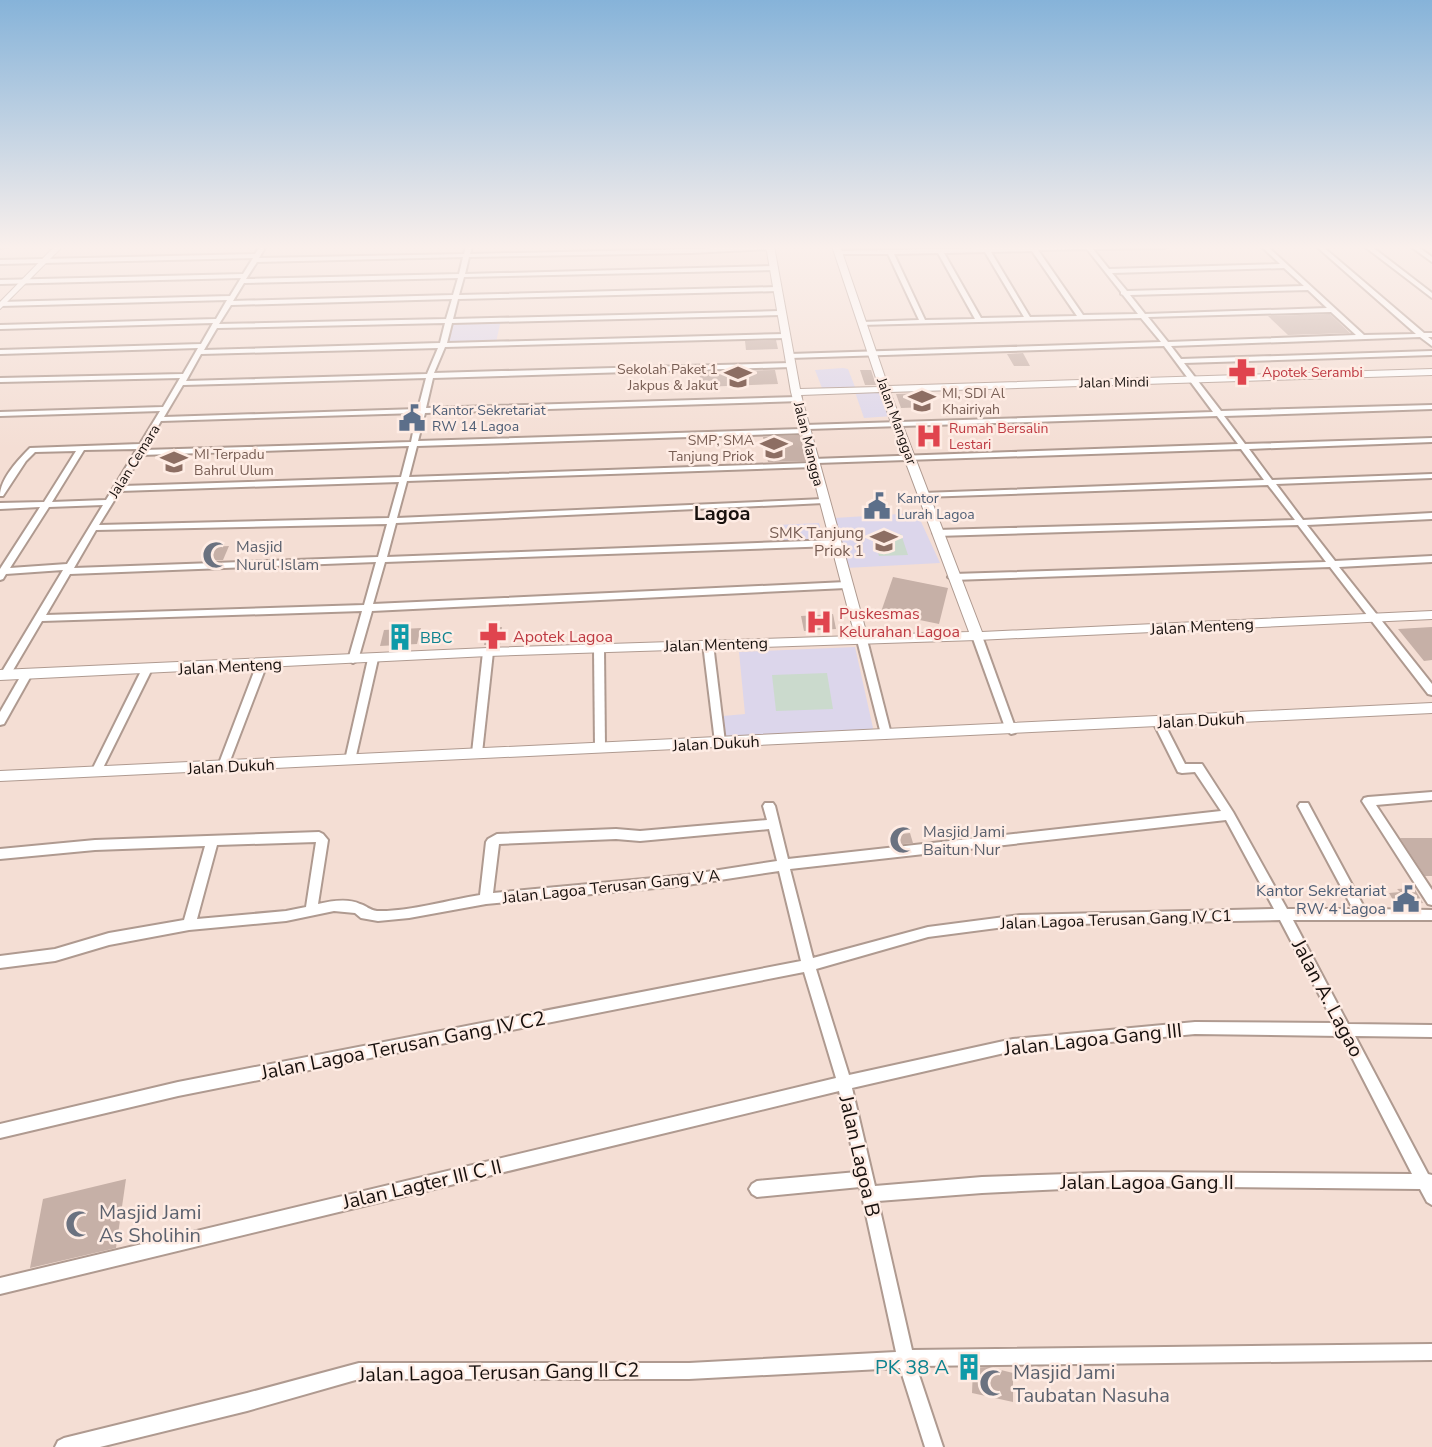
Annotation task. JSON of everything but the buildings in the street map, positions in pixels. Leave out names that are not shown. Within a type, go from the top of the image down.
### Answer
[{"type":"street","name":"Jalan Cemara","points":[[2,675],[118,489],[220,314]]},
{"type":"street","points":[[353,660],[414,444],[430,375],[443,344],[449,314]]},
{"type":"street","points":[[0,327],[755,314]]},
{"type":"street","name":"Jalan Mangga","points":[[780,314],[805,429],[862,640]]},
{"type":"street","name":"Jalan Manggar","points":[[859,314],[896,423],[1011,730]]},
{"type":"street","points":[[919,314],[923,322]]},
{"type":"street","points":[[975,314],[979,321]]},
{"type":"street","points":[[1025,314],[1028,319]]},
{"type":"street","points":[[1079,314],[1081,317]]},
{"type":"street","points":[[1139,314],[1166,344],[1332,564],[1432,691]]},
{"type":"street","points":[[862,324],[1220,314]]},
{"type":"street","points":[[1337,314],[1363,338]]},
{"type":"street","points":[[1397,314],[1432,344]]},
{"type":"street","points":[[0,380],[182,380],[430,375],[791,360],[872,353],[1432,335]]},
{"type":"street","points":[[0,352],[784,336]]},
{"type":"street","points":[[1178,361],[1432,353]]},
{"type":"street","name":"Jalan Mindi","points":[[797,395],[884,388],[1193,381],[1432,372]]},
{"type":"street","points":[[160,419],[422,411],[797,395]]},
{"type":"street","points":[[0,494],[30,452],[82,448],[414,444],[805,429],[896,423],[1432,407]]},
{"type":"street","points":[[0,414],[165,409]]},
{"type":"street","points":[[118,489],[814,463],[909,457],[1432,440]]},
{"type":"street","points":[[1,573],[82,448]]},
{"type":"street","points":[[923,495],[1432,476]]},
{"type":"street","points":[[92,528],[391,521],[824,501]]},
{"type":"street","points":[[0,507],[108,502]]},
{"type":"street","points":[[937,533],[1432,516]]},
{"type":"street","points":[[1,573],[834,543]]},
{"type":"street","points":[[953,577],[1432,559]]},
{"type":"street","points":[[38,618],[367,608],[846,585]]},
{"type":"street","name":"Jalan Menteng","points":[[2,675],[488,652],[976,636],[1432,615]]},
{"type":"street","points":[[862,640],[886,734]]},
{"type":"street","points":[[708,644],[720,742]]},
{"type":"street","points":[[599,649],[600,748]]},
{"type":"street","points":[[477,753],[488,652]]},
{"type":"street","points":[[350,760],[373,659]]},
{"type":"street","points":[[223,766],[262,664]]},
{"type":"street","points":[[96,772],[147,669]]},
{"type":"street","points":[[0,721],[27,674]]},
{"type":"street","name":"Jalan Dukuh","points":[[0,776],[1011,730],[1432,708]]},
{"type":"street","name":"Jalan A. Lagao","points":[[1158,722],[1182,769],[1198,767],[1229,815],[1428,1182],[1432,1197]]},
{"type":"street","points":[[1431,915],[1428,903],[1432,901],[1368,801],[1432,796]]},
{"type":"street","name":"Jalan Lagoa B","points":[[769,806],[808,965],[844,1083],[906,1360],[934,1447]]},
{"type":"street","points":[[1304,806],[1361,913]]},
{"type":"street","name":"Jalan Lagoa Terusan Gang V A","points":[[0,962],[55,955],[109,939],[189,925],[311,912],[345,905],[358,908],[365,914],[378,916],[410,913],[486,900],[687,880],[782,865],[1229,815]]},
{"type":"street","points":[[486,900],[492,842],[500,839],[616,834],[640,836],[773,824]]},
{"type":"street","points":[[0,854],[95,845],[291,837],[322,838],[311,912]]},
{"type":"street","points":[[189,925],[212,841]]},
{"type":"street","name":"Jalan Lagoa Terusan Gang IV C1","points":[[808,965],[902,938],[1005,921],[1361,913],[1431,915]]},
{"type":"street","name":"Jalan Lagoa Terusan Gang IV C2","points":[[0,1131],[178,1089],[808,965]]},
{"type":"street","name":"Jalan Lagoa Gang III","points":[[844,1083],[1013,1045],[1195,1028],[1432,1031]]},
{"type":"street","name":"Jalan Lagter III C II","points":[[0,1286],[844,1083]]},
{"type":"street","name":"Jalan Lagoa Gang II","points":[[757,1189],[982,1185],[1128,1179],[1428,1182]]},
{"type":"street","name":"Jalan Lagoa Terusan Gang II C2","points":[[64,1447],[247,1402],[359,1371],[689,1371],[906,1360],[922,1357],[1432,1352]]},
{"type":"shaded area","points":[[501,320],[496,342],[445,343],[452,322]]},
{"type":"shaded area","points":[[848,369],[855,387],[822,388],[815,370]]},
{"type":"shaded area","points":[[883,391],[893,416],[864,418],[855,392]]},
{"type":"shaded area","name":"SMK Tanjung Priok 1","points":[[917,513],[940,563],[846,568],[834,518]]},
{"type":"shaded area","points":[[819,523],[824,541],[781,543],[777,525]]},
{"type":"shaded area","points":[[855,647],[873,728],[870,733],[725,739],[723,716],[745,714],[739,652]]},
{"type":"green space","points":[[901,534],[908,555],[879,556],[873,535]]},
{"type":"green space","points":[[827,673],[833,709],[776,711],[772,675]]},
{"type":"place","name":"Apotek Serambi","points":[[1242,372]]},
{"type":"place","name":"Sekolah Paket 1 Jakpus & Jakut","points":[[738,377]]},
{"type":"place","name":"MI, SDI Al Khairiyah","points":[[922,401]]},
{"type":"place","name":"Kantor Sekretariat RW 14 Lagoa","points":[[412,418]]},
{"type":"place","name":"Rumah Bersalin Lestari","points":[[929,436]]},
{"type":"place","name":"SMP, SMA Tanjung Priok","points":[[774,448]]},
{"type":"place","name":"MI Terpadu Bahrul Ulum","points":[[174,462]]},
{"type":"place","name":"Kantor Lurah Lagoa","points":[[877,506]]},
{"type":"place","name":"SMK Tanjung Priok 1","points":[[884,541]]},
{"type":"place","name":"Masjid Nurul Islam","points":[[216,555]]},
{"type":"place","name":"Puskesmas Kelurahan Lagoa","points":[[819,622]]},
{"type":"place","name":"Apotek Lagoa","points":[[493,636]]},
{"type":"place","name":"BBC","points":[[400,637]]},
{"type":"place","name":"Masjid Jami Baitun Nur","points":[[903,840]]},
{"type":"place","name":"Kantor Sekretariat RW 4 Lagoa","points":[[1406,899]]},
{"type":"place","name":"Masjid Jami As Sholihin","points":[[79,1224]]},
{"type":"place","name":"PK 38 A","points":[[969,1367]]},
{"type":"place","name":"Masjid Jami Taubatan Nasuha","points":[[993,1383]]},
{"type":"district","name":"Lagoa","points":[[722,513]]}]
